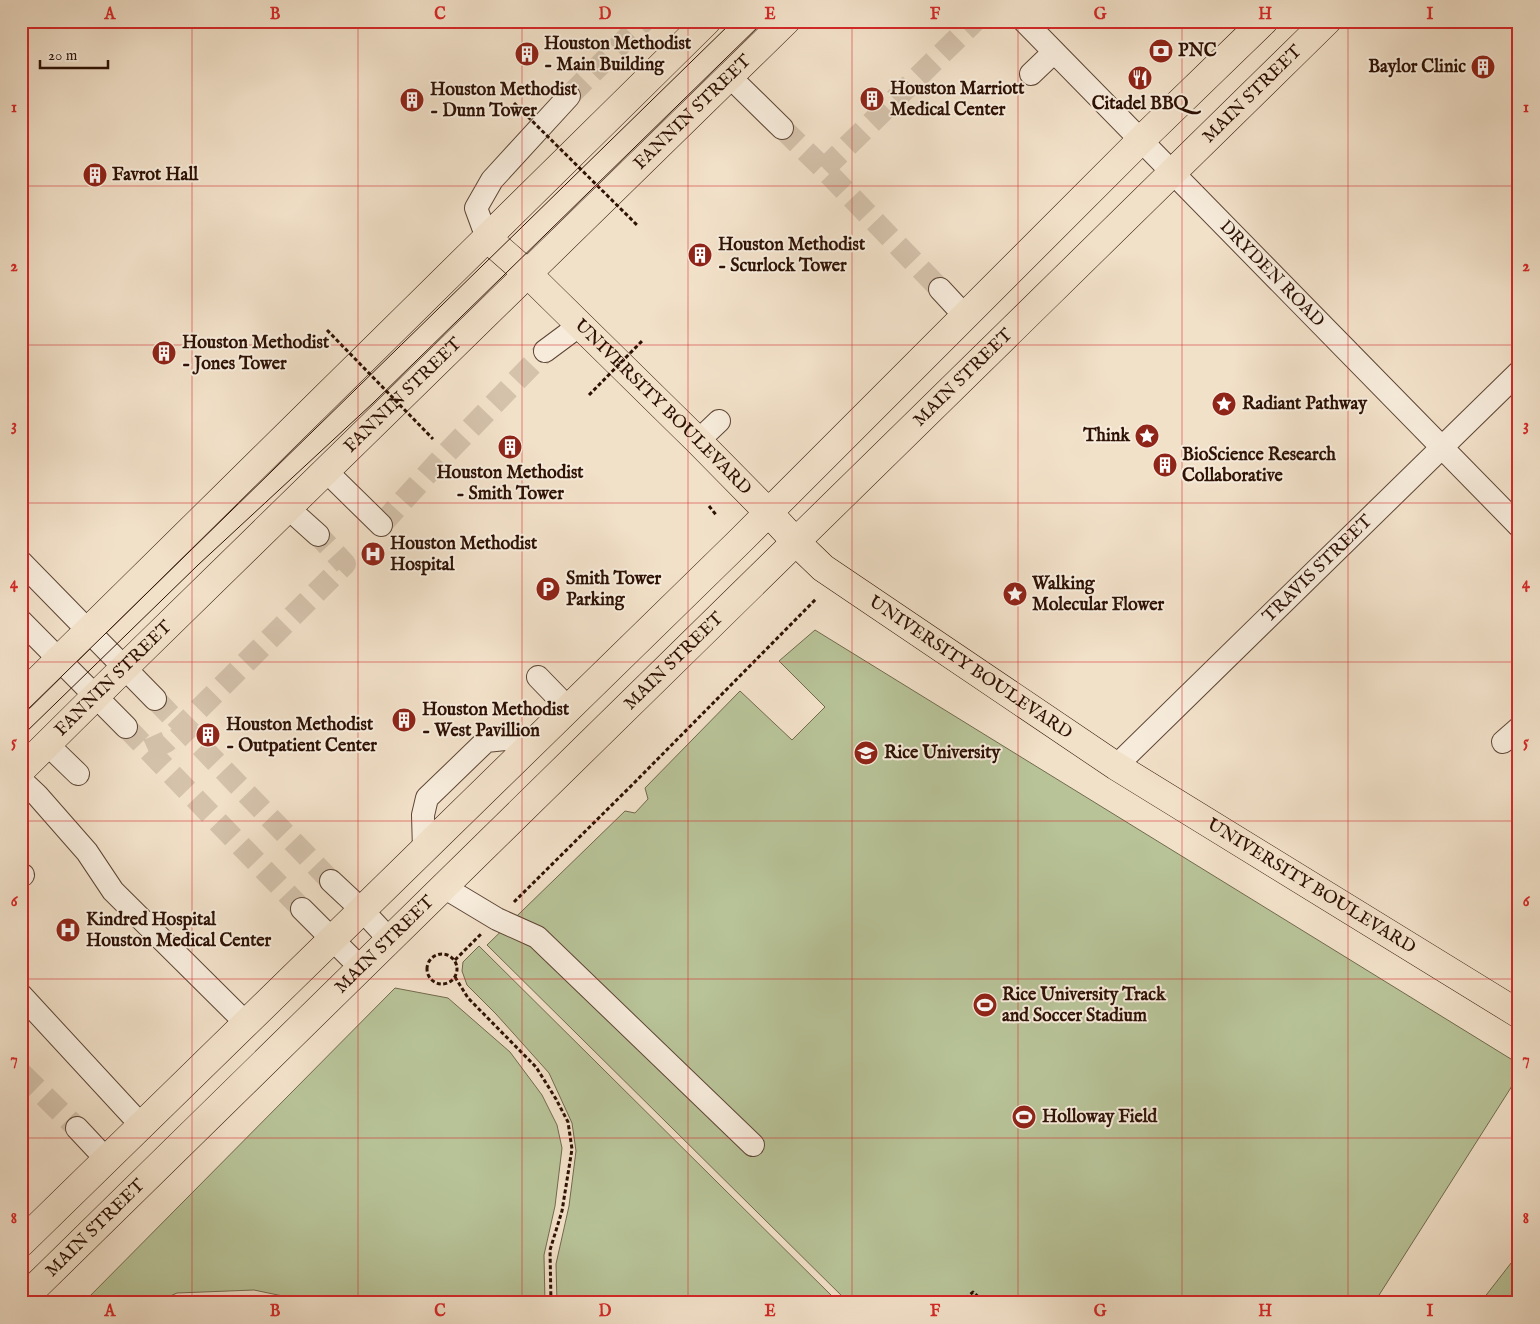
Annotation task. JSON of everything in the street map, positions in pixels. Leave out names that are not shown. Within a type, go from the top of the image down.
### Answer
[{"type":"main road","points":[[21,697],[707,21]]},
{"type":"main road","name":"FANNIN STREET","points":[[21,770],[786,21]]},
{"type":"main road","points":[[21,1243],[531,745],[1140,141],[1264,21]]},
{"type":"main road","name":"MAIN STREET","points":[[21,1301],[1327,21]]},
{"type":"main road","name":"UNIVERSITY BOULEVARD","points":[[487,238],[528,274],[698,441],[822,568],[1116,766],[1519,1014]]},
{"type":"street","name":"DRYDEN ROAD","points":[[1024,21],[1519,526]]},
{"type":"street","points":[[1031,74],[1054,52]]},
{"type":"street","points":[[730,76],[782,128]]},
{"type":"street","points":[[487,238],[476,208],[492,180],[569,96]]},
{"type":"street","points":[[940,289],[965,316]]},
{"type":"street","points":[[545,351],[580,325]]},
{"type":"street","name":"TRAVIS STREET","points":[[1116,766],[1519,372]]},
{"type":"street","points":[[698,441],[719,421]]},
{"type":"street","points":[[326,471],[381,525]]},
{"type":"street","points":[[288,508],[318,535]]},
{"type":"street","points":[[21,562],[155,698]]},
{"type":"street","points":[[21,621],[126,727]]},
{"type":"street","points":[[538,677],[568,708]]},
{"type":"street","points":[[48,744],[78,774]]},
{"type":"street","points":[[21,780],[87,852],[113,891],[246,1023]]},
{"type":"street","points":[[331,881],[390,940]]},
{"type":"street","points":[[447,884],[452,892],[497,919],[537,936],[753,1145]]},
{"type":"street","points":[[302,909],[361,968]]},
{"type":"street","points":[[21,995],[142,1126]]},
{"type":"street","points":[[78,1128],[107,1160]]},
{"type":"path","points":[[514,103],[637,225]]},
{"type":"path","points":[[327,330],[433,440]]},
{"type":"path","points":[[589,395],[643,340]]},
{"type":"path","points":[[709,506],[717,516]]},
{"type":"path","points":[[455,960],[816,599]]},
{"type":"path","points":[[441,954],[455,960],[457,969],[452,981],[437,984],[429,977],[427,967],[432,958],[441,954]]},
{"type":"path","points":[[455,977],[468,998],[536,1066],[568,1122],[572,1148],[562,1211],[550,1250],[551,1303]]},
{"type":"path","points":[[961,1303],[973,1292],[985,1303]]},
{"type":"green space","name":"Rice University Track and Soccer Stadium","points":[[815,630],[1519,1064],[1519,1075],[1374,1303],[849,1303],[487,945],[625,811],[635,813],[648,799],[645,788],[740,691],[792,740],[825,707],[779,661]]},
{"type":"green space","points":[[479,946],[839,1303],[557,1303],[556,1264],[569,1206],[576,1151],[572,1123],[549,1073],[467,985],[462,971],[463,962]]},
{"type":"green space","points":[[395,988],[448,998],[510,1052],[542,1095],[557,1125],[562,1148],[555,1206],[544,1255],[545,1303],[304,1303],[297,1299],[254,1290],[177,1293],[155,1303],[83,1303]]},
{"type":"green space","points":[[1519,1255],[1519,1303],[1480,1303],[1515,1258]]},
{"type":"tunnel","points":[[569,96],[644,21]]},
{"type":"tunnel","points":[[824,169],[975,21]]},
{"type":"tunnel","points":[[782,128],[940,289]]},
{"type":"tunnel","points":[[381,525],[441,459],[545,351]]},
{"type":"tunnel","points":[[148,750],[166,742],[345,564],[318,535]]},
{"type":"tunnel","points":[[155,699],[331,881]]},
{"type":"tunnel","points":[[126,727],[302,909]]},
{"type":"tunnel","points":[[21,1073],[77,1128]]},
{"type":"tram line","points":[[21,716],[733,21]]},
{"type":"tram line","points":[[21,737],[198,565],[373,403],[764,21]]},
{"type":"place","name":"PNC","points":[[1161,51]]},
{"type":"place","name":"Houston Methodist - Main Building","points":[[527,54]]},
{"type":"place","name":"Baylor Clinic","points":[[1483,67]]},
{"type":"place","name":"Citadel BBQ","points":[[1140,78]]},
{"type":"place","name":"Houston Marriott Medical Center","points":[[872,99]]},
{"type":"place","name":"Houston Methodist - Dunn Tower","points":[[412,100]]},
{"type":"place","name":"Favrot Hall","points":[[95,175]]},
{"type":"place","name":"Houston Methodist - Scurlock Tower","points":[[700,255]]},
{"type":"place","name":"Houston Methodist - Jones Tower","points":[[164,353]]},
{"type":"place","name":"Radiant Pathway","points":[[1224,404]]},
{"type":"place","name":"Think","points":[[1147,436]]},
{"type":"place","name":"Houston Methodist - Smith Tower","points":[[510,447]]},
{"type":"place","name":"BioScience Research Collaborative","points":[[1165,465]]},
{"type":"place","name":"Houston Methodist Hospital","points":[[373,554]]},
{"type":"place","name":"Smith Tower Parking","points":[[548,589]]},
{"type":"place","name":"Walking Molecular Flower","points":[[1015,594]]},
{"type":"place","name":"Houston Methodist - West Pavillion","points":[[404,720]]},
{"type":"place","name":"Houston Methodist - Outpatient Center","points":[[208,735]]},
{"type":"place","name":"Rice University","points":[[866,753]]},
{"type":"place","name":"Kindred Hospital Houston Medical Center","points":[[68,930]]},
{"type":"place","name":"Rice University Track and Soccer Stadium","points":[[985,1005]]},
{"type":"place","name":"Holloway Field","points":[[1024,1117]]}]
